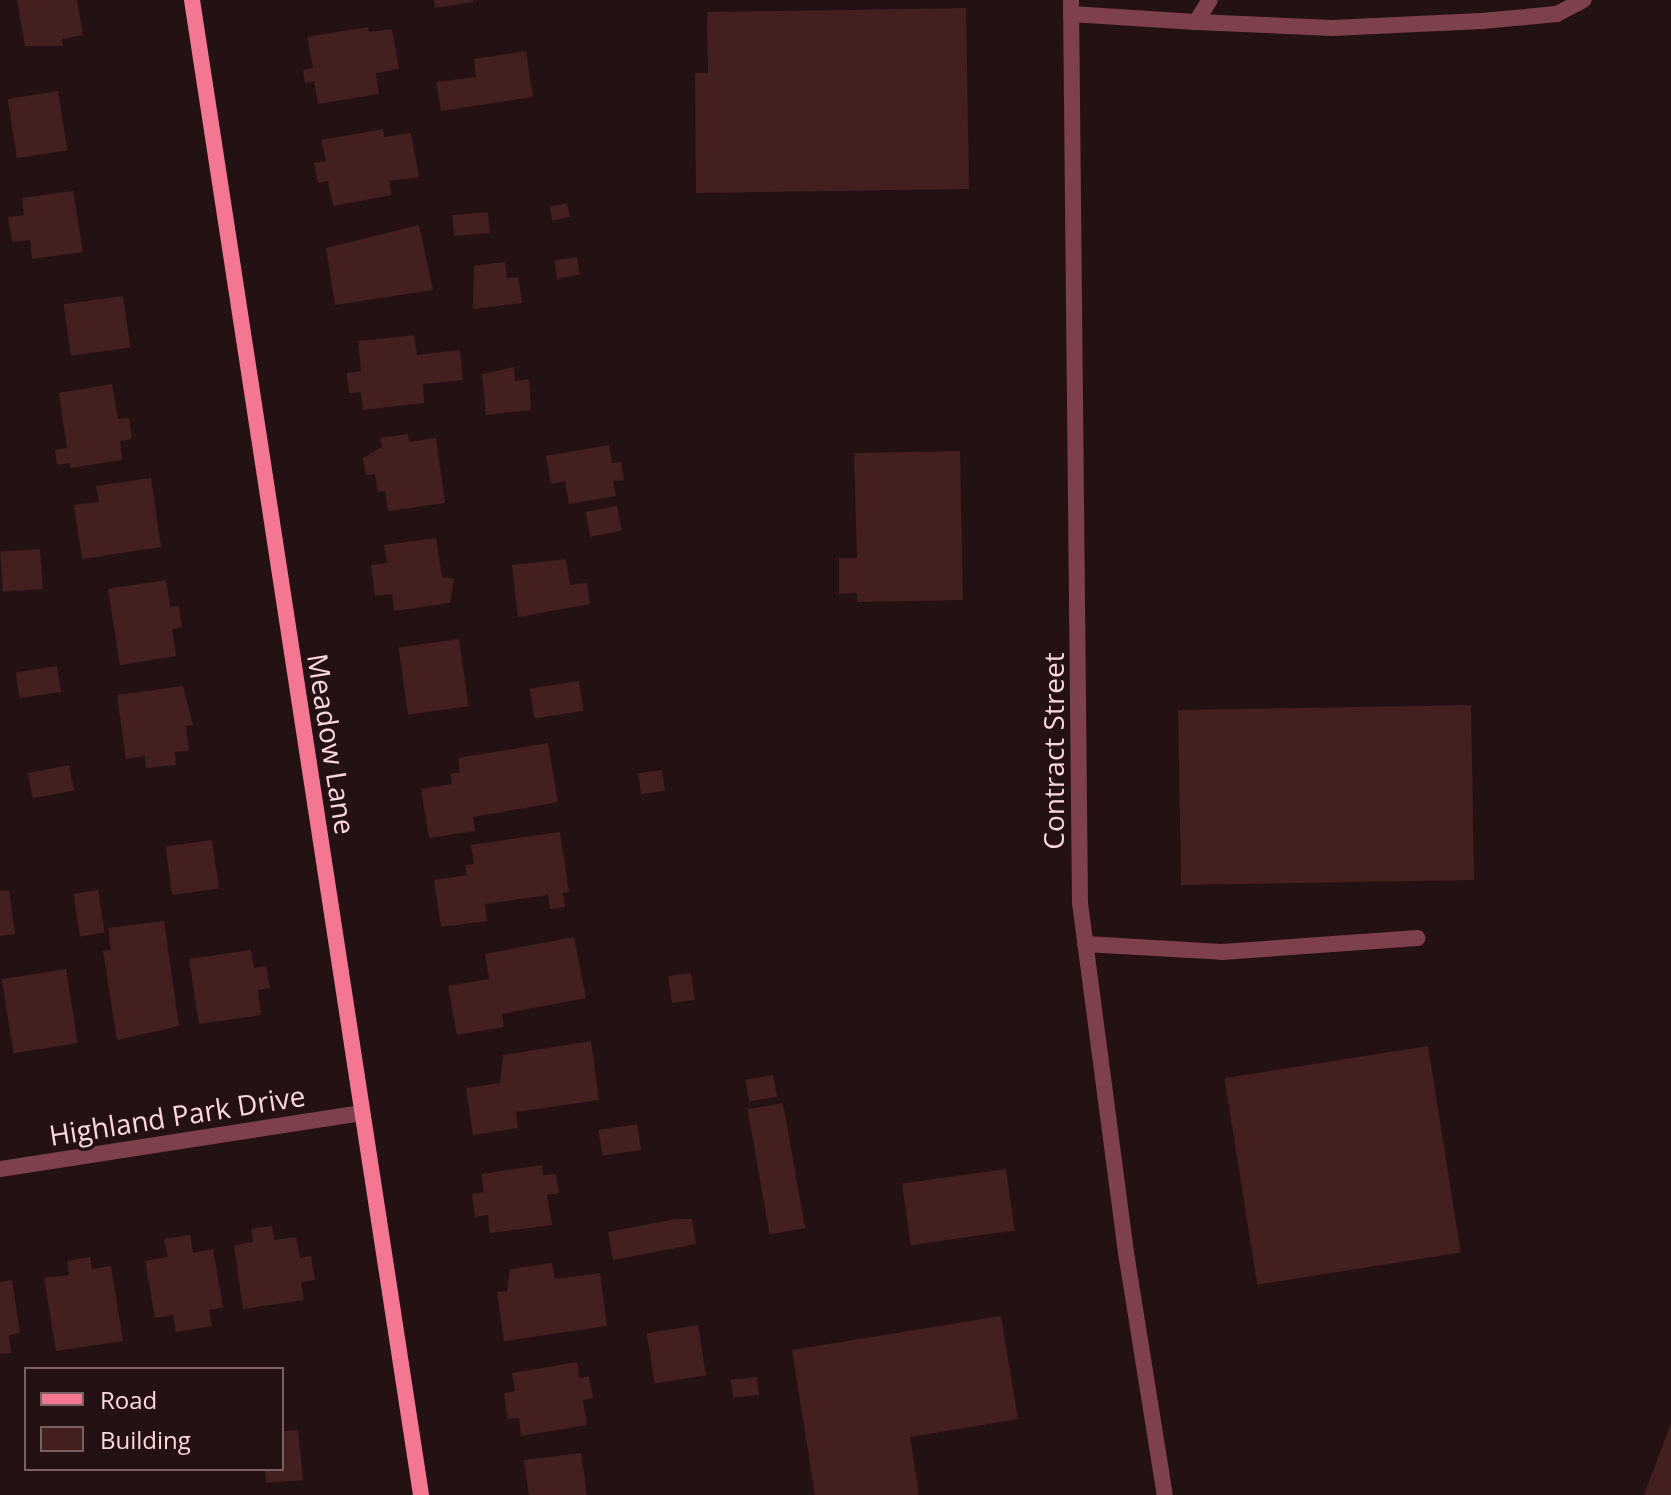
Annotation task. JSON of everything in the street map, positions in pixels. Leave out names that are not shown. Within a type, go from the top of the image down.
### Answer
[{"type":"street","name":"Meadow Lane","points":[[192,0],[421,1495]]},
{"type":"street","points":[[1196,22],[1210,0]]},
{"type":"street","points":[[1071,7],[1196,22],[1332,28],[1557,14],[1583,0]]},
{"type":"street","name":"Contract Street","points":[[1071,7],[1080,903],[1165,1495]]},
{"type":"street","points":[[1085,944],[1222,952],[1418,938]]},
{"type":"street","name":"Highland Park Drive","points":[[0,1169],[362,1113]]},
{"type":"building","points":[[17,0],[77,0],[83,35],[62,39],[63,46],[25,46]]},
{"type":"building","points":[[434,0],[473,0],[473,2],[435,8]]},
{"type":"building","points":[[966,8],[969,189],[696,193],[695,73],[708,73],[707,12]]},
{"type":"building","points":[[368,27],[369,32],[392,29],[399,69],[376,73],[379,94],[318,104],[314,81],[305,83],[303,70],[313,68],[307,37]]},
{"type":"building","points":[[526,51],[533,97],[441,111],[436,82],[476,77],[474,59]]},
{"type":"building","points":[[58,91],[67,150],[17,158],[8,99]]},
{"type":"building","points":[[383,129],[384,137],[411,133],[419,177],[389,181],[392,195],[333,206],[328,181],[318,183],[314,163],[326,161],[321,140]]},
{"type":"building","points":[[73,191],[83,252],[32,259],[30,240],[12,242],[8,217],[24,215],[22,198]]},
{"type":"building","points":[[567,203],[570,217],[552,220],[549,207]]},
{"type":"building","points":[[488,212],[490,233],[454,236],[452,215]]},
{"type":"building","points":[[419,225],[433,290],[335,305],[326,248]]},
{"type":"building","points":[[577,257],[580,275],[557,278],[554,261]]},
{"type":"building","points":[[505,262],[507,278],[518,277],[522,303],[473,309],[474,266]]},
{"type":"building","points":[[123,296],[130,347],[71,356],[64,304]]},
{"type":"building","points":[[414,335],[417,355],[460,350],[463,380],[423,384],[424,403],[363,410],[361,392],[349,393],[347,373],[361,371],[358,341]]},
{"type":"building","points":[[514,367],[515,381],[529,379],[531,410],[486,415],[482,374]]},
{"type":"building","points":[[112,384],[118,419],[129,418],[132,439],[120,441],[122,460],[70,468],[70,463],[57,465],[55,450],[67,448],[59,393]]},
{"type":"building","points":[[408,434],[409,442],[436,438],[445,503],[388,511],[385,491],[378,492],[375,474],[366,475],[363,458],[382,447],[380,438]]},
{"type":"building","points":[[609,445],[612,463],[621,462],[624,480],[613,481],[616,496],[569,504],[565,481],[551,484],[546,456]]},
{"type":"building","points":[[960,451],[963,600],[857,602],[857,593],[839,594],[839,558],[857,558],[854,453]]},
{"type":"building","points":[[151,478],[161,547],[82,559],[74,505],[99,502],[96,486]]},
{"type":"building","points":[[617,506],[622,531],[590,537],[586,512]]},
{"type":"building","points":[[436,538],[442,577],[454,579],[450,603],[394,611],[392,594],[375,596],[371,565],[387,563],[384,545]]},
{"type":"building","points":[[40,549],[43,589],[3,592],[0,552]]},
{"type":"building","points":[[566,559],[570,585],[587,583],[590,604],[518,617],[512,565]]},
{"type":"building","points":[[166,580],[170,607],[179,606],[182,627],[172,629],[176,656],[120,665],[108,589]]},
{"type":"building","points":[[459,639],[468,706],[408,715],[399,647]]},
{"type":"building","points":[[57,666],[61,692],[20,698],[16,673]]},
{"type":"building","points":[[579,681],[584,711],[534,718],[530,689]]},
{"type":"building","points":[[183,686],[193,725],[186,726],[189,751],[175,752],[176,765],[146,768],[145,756],[126,759],[117,695]]},
{"type":"building","points":[[1471,705],[1474,880],[1181,885],[1178,710]]},
{"type":"building","points":[[548,743],[558,802],[473,817],[475,831],[429,838],[421,789],[452,784],[451,774],[460,772],[458,758]]},
{"type":"building","points":[[69,765],[74,791],[33,799],[28,773]]},
{"type":"building","points":[[662,770],[665,791],[641,794],[638,773]]},
{"type":"building","points":[[560,832],[569,892],[563,893],[565,907],[550,909],[548,895],[485,904],[487,921],[441,927],[434,880],[467,875],[465,865],[474,864],[471,845]]},
{"type":"building","points":[[212,840],[219,889],[172,895],[165,847]]},
{"type":"building","points":[[9,890],[15,934],[0,936],[0,891]]},
{"type":"building","points":[[98,890],[105,932],[80,936],[73,894]]},
{"type":"building","points":[[164,921],[179,1026],[117,1040],[103,951],[111,950],[108,928]]},
{"type":"building","points":[[574,937],[586,998],[502,1014],[504,1027],[457,1035],[448,986],[489,979],[485,954]]},
{"type":"building","points":[[251,950],[254,968],[266,966],[270,988],[258,990],[261,1015],[199,1024],[189,959]]},
{"type":"building","points":[[66,969],[78,1043],[14,1053],[2,979]]},
{"type":"building","points":[[691,973],[695,1000],[672,1003],[668,976]]},
{"type":"building","points":[[591,1041],[599,1100],[516,1112],[518,1128],[473,1135],[466,1088],[500,1083],[503,1055]]},
{"type":"building","points":[[1428,1046],[1461,1252],[1257,1285],[1225,1078]]},
{"type":"building","points":[[773,1075],[777,1097],[749,1102],[745,1080]]},
{"type":"building","points":[[783,1103],[805,1228],[770,1234],[748,1109]]},
{"type":"building","points":[[637,1124],[641,1150],[603,1156],[598,1130]]},
{"type":"building","points":[[542,1165],[543,1175],[556,1174],[559,1193],[547,1195],[552,1225],[490,1233],[488,1215],[475,1217],[472,1194],[484,1192],[481,1174]]},
{"type":"building","points":[[1006,1169],[1015,1230],[911,1245],[902,1184]]},
{"type":"building","points":[[675,1219],[692,1219],[696,1244],[613,1260],[608,1232]]},
{"type":"building","points":[[272,1226],[274,1240],[296,1237],[300,1258],[311,1256],[315,1280],[301,1282],[304,1300],[243,1309],[234,1245],[253,1242],[251,1229]]},
{"type":"building","points":[[190,1235],[193,1253],[213,1249],[223,1307],[209,1310],[212,1326],[176,1332],[173,1315],[155,1318],[145,1261],[168,1257],[164,1239]]},
{"type":"building","points":[[90,1257],[92,1269],[111,1266],[123,1341],[56,1351],[44,1278],[69,1275],[67,1261]]},
{"type":"building","points":[[552,1263],[555,1279],[600,1273],[607,1326],[504,1341],[497,1292],[507,1291],[510,1269]]},
{"type":"building","points":[[12,1280],[20,1333],[9,1335],[11,1353],[0,1354],[0,1282]]},
{"type":"building","points":[[1001,1316],[1018,1419],[910,1437],[919,1495],[815,1495],[792,1350]]},
{"type":"building","points":[[698,1325],[706,1375],[655,1384],[647,1333]]},
{"type":"building","points":[[577,1362],[579,1378],[589,1376],[593,1398],[583,1400],[587,1425],[521,1436],[519,1418],[508,1419],[504,1393],[515,1391],[512,1373]]},
{"type":"building","points":[[757,1377],[759,1395],[733,1398],[731,1380]]},
{"type":"building","points":[[1671,1423],[1671,1495],[1644,1495]]},
{"type":"building","points":[[298,1430],[303,1480],[266,1483],[265,1471],[284,1471],[284,1431]]},
{"type":"building","points":[[581,1453],[587,1495],[529,1495],[524,1460]]}]
